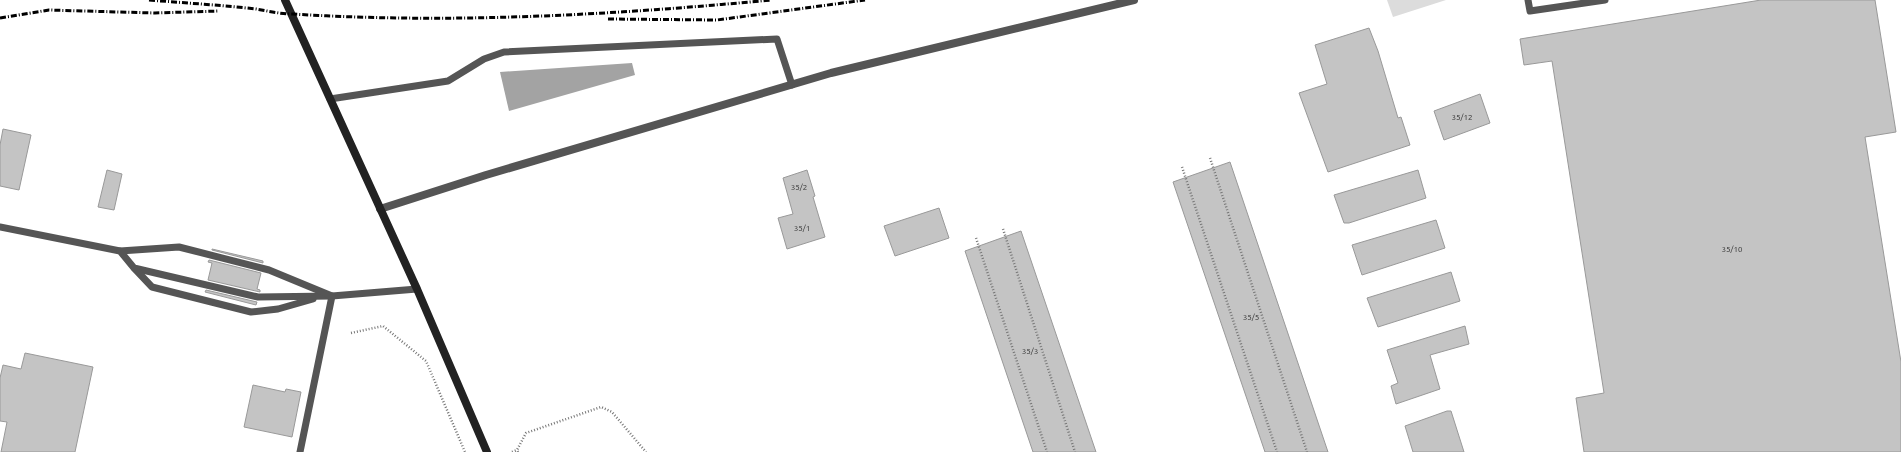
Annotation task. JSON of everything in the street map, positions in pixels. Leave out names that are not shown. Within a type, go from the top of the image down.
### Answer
[{"type":"street","points":[[285,0],[417,289],[487,452]]},
{"type":"street","points":[[380,209],[486,174],[831,73],[1134,0]]},
{"type":"lane","points":[[1528,0],[1530,11],[1605,0]]},
{"type":"lane","points":[[330,99],[448,81],[484,59],[504,52],[777,39],[792,85]]},
{"type":"lane","points":[[0,227],[120,251],[179,247],[270,270],[328,296]]},
{"type":"lane","points":[[120,251],[152,286],[251,312],[278,309],[328,296]]},
{"type":"lane","points":[[134,268],[258,297],[328,296],[417,289]]},
{"type":"lane","points":[[300,452],[328,296]]},
{"type":"path","points":[[1210,158],[1307,452]]},
{"type":"path","points":[[1182,168],[1277,452]]},
{"type":"path","points":[[1003,229],[1075,452]]},
{"type":"path","points":[[976,238],[1047,452]]},
{"type":"path","points":[[351,333],[383,326],[426,361],[465,452]]},
{"type":"path","points":[[512,452],[518,451],[526,433],[600,407],[612,412],[646,452]]},
{"type":"shaded area","points":[[1387,0],[1446,0],[1393,17]]},
{"type":"shaded area","points":[[632,63],[635,75],[509,111],[500,72]]},
{"type":"building","points":[[1761,0],[1875,0],[1896,132],[1865,137],[1901,362],[1901,452],[1584,452],[1576,398],[1604,393],[1552,61],[1524,65],[1520,39]]},
{"type":"building","points":[[1369,28],[1378,51],[1398,118],[1401,117],[1410,145],[1328,172],[1299,93],[1327,84],[1315,45]]},
{"type":"building","points":[[1480,94],[1490,123],[1444,140],[1434,111]]},
{"type":"building","points":[[3,129],[31,135],[19,190],[0,186],[0,145]]},
{"type":"building","points":[[1230,162],[1328,452],[1265,452],[1173,182]]},
{"type":"building","points":[[107,170],[122,174],[114,210],[98,207]]},
{"type":"building","points":[[807,170],[815,196],[813,197],[825,237],[787,249],[778,218],[793,214],[783,178]]},
{"type":"building","points":[[1418,170],[1426,198],[1349,223],[1344,223],[1334,195]]},
{"type":"building","points":[[939,208],[949,238],[895,256],[884,226]]},
{"type":"building","points":[[1436,220],[1445,248],[1362,275],[1352,245]]},
{"type":"building","points":[[1021,231],[1096,452],[1033,452],[965,251]]},
{"type":"building","points":[[212,250],[263,261],[263,263]]},
{"type":"building","points":[[209,260],[261,273],[257,289],[260,290],[260,292],[208,280],[212,263],[208,262]]},
{"type":"building","points":[[1451,272],[1460,301],[1378,327],[1367,298]]},
{"type":"building","points":[[206,290],[257,302],[256,305],[205,292]]},
{"type":"building","points":[[1465,326],[1469,344],[1430,355],[1440,389],[1396,404],[1391,386],[1398,383],[1387,350]]},
{"type":"building","points":[[25,353],[93,367],[75,452],[1,452],[7,422],[0,421],[0,378],[3,365],[21,369]]},
{"type":"building","points":[[253,385],[285,392],[286,389],[301,392],[292,437],[244,427]]},
{"type":"building","points":[[1447,411],[1451,411],[1464,452],[1413,452],[1405,426]]},
{"type":"railway","points":[[149,0],[256,9],[288,14],[412,18],[472,18],[592,14],[771,0]]},
{"type":"railway","points":[[608,19],[717,20],[865,0]]},
{"type":"railway","points":[[0,18],[49,10],[155,13],[219,11]]}]
